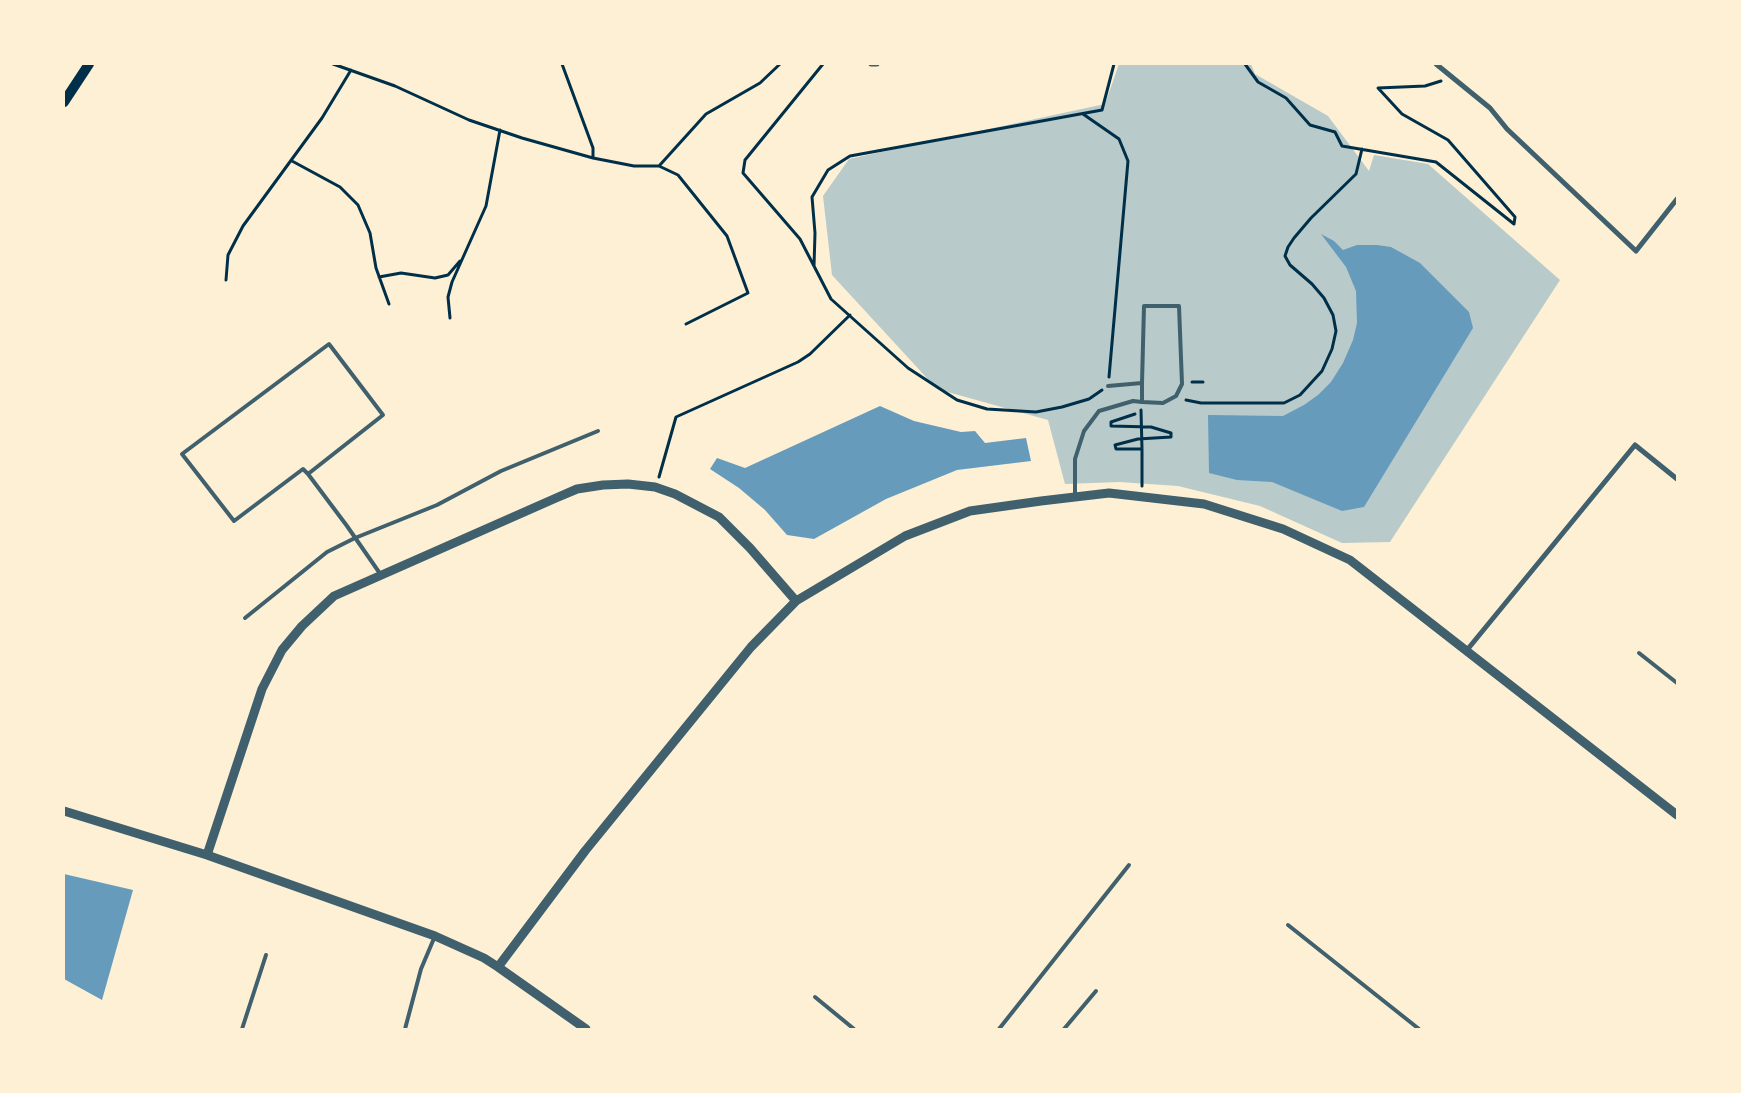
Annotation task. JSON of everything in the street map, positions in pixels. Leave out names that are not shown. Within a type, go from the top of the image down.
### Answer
[{"type":"main road","points":[[64,102],[89,64]]},
{"type":"street","points":[[871,64],[877,64]]},
{"type":"street","points":[[1436,64],[1490,108],[1508,129],[1636,251],[1677,199]]},
{"type":"street","points":[[1467,650],[1635,445],[1677,479]]},
{"type":"street","points":[[207,856],[262,689],[282,650],[302,626],[334,596],[577,489],[603,484],[628,484],[656,487],[675,494],[719,518],[750,548],[796,601]]},
{"type":"street","points":[[498,967],[585,851],[738,662],[796,601],[905,536],[970,511],[1075,497],[1109,493],[1204,504],[1282,529],[1350,560],[1677,814]]},
{"type":"street","points":[[64,811],[207,856],[435,936],[484,958],[586,1029]]},
{"type":"lane","points":[[1075,497],[1075,458],[1084,431],[1099,411],[1133,401],[1142,402],[1163,403],[1176,396],[1182,384],[1179,306],[1144,306],[1142,402]]},
{"type":"lane","points":[[308,474],[383,416],[329,344],[182,454],[234,521],[303,469],[381,575]]},
{"type":"lane","points":[[1108,386],[1142,383]]},
{"type":"lane","points":[[245,618],[328,552],[355,538],[437,505],[501,471],[598,431]]},
{"type":"lane","points":[[1639,653],[1677,683]]},
{"type":"lane","points":[[998,1029],[1129,865]]},
{"type":"lane","points":[[1288,925],[1419,1029]]},
{"type":"lane","points":[[405,1029],[421,969],[435,936]]},
{"type":"lane","points":[[242,1029],[266,955]]},
{"type":"lane","points":[[1064,1029],[1096,991]]},
{"type":"lane","points":[[815,997],[854,1029]]},
{"type":"path","points":[[332,64],[395,86],[469,120],[500,130],[593,158],[634,166],[659,166],[678,175],[727,236],[748,293],[686,324]]},
{"type":"path","points":[[562,64],[593,148],[593,158]]},
{"type":"path","points":[[659,166],[706,114],[760,83],[780,64]]},
{"type":"path","points":[[823,64],[745,160],[743,173],[800,239],[831,299],[908,368],[957,400],[987,409],[1036,412],[1089,398],[1108,386],[1128,161],[1119,139],[1083,114]]},
{"type":"path","points":[[814,267],[812,197],[828,170],[850,156],[1102,110],[1114,64]]},
{"type":"path","points":[[1245,64],[1258,82],[1286,98],[1310,125],[1335,132],[1342,146],[1436,162],[1514,224],[1515,217],[1448,140],[1402,114],[1378,88],[1425,86],[1452,77]]},
{"type":"path","points":[[226,280],[228,255],[244,226],[322,118],[350,70]]},
{"type":"path","points":[[450,318],[448,297],[452,282],[486,206],[500,130]]},
{"type":"path","points":[[1186,400],[1202,403],[1284,403],[1300,395],[1322,371],[1332,349],[1336,331],[1333,316],[1324,298],[1312,284],[1290,265],[1285,256],[1294,238],[1311,218],[1356,174],[1362,149]]},
{"type":"path","points":[[292,161],[340,187],[358,205],[370,233],[376,268],[389,304]]},
{"type":"path","points":[[379,276],[401,273],[435,278],[448,275],[463,257]]},
{"type":"path","points":[[656,487],[676,417],[798,362],[810,354],[850,315]]},
{"type":"path","points":[[1192,382],[1203,382]]},
{"type":"path","points":[[1135,414],[1111,422],[1111,426],[1151,428],[1171,433],[1170,437],[1142,439],[1115,445],[1116,449],[1142,449]]},
{"type":"path","points":[[1140,414],[1142,487]]},
{"type":"shaded area","points":[[1119,64],[1251,64],[1255,74],[1328,116],[1369,171],[1374,155],[1428,164],[1560,280],[1390,542],[1342,543],[1260,506],[1178,486],[1119,482],[1065,484],[1048,420],[937,389],[832,275],[823,196],[849,159],[1105,104]]},
{"type":"water","points":[[1321,234],[1334,241],[1343,250],[1357,245],[1391,247],[1420,263],[1469,312],[1473,328],[1364,507],[1342,511],[1272,482],[1237,480],[1209,473],[1208,415],[1283,416],[1318,395],[1331,382],[1343,363],[1353,340],[1357,323],[1356,291],[1346,267]]},
{"type":"water","points":[[880,406],[914,421],[961,432],[975,431],[985,443],[1026,438],[1031,461],[957,470],[886,499],[814,539],[787,535],[765,510],[739,488],[710,469],[717,458],[745,468]]},
{"type":"water","points":[[64,874],[133,890],[102,1000],[64,979]]}]
